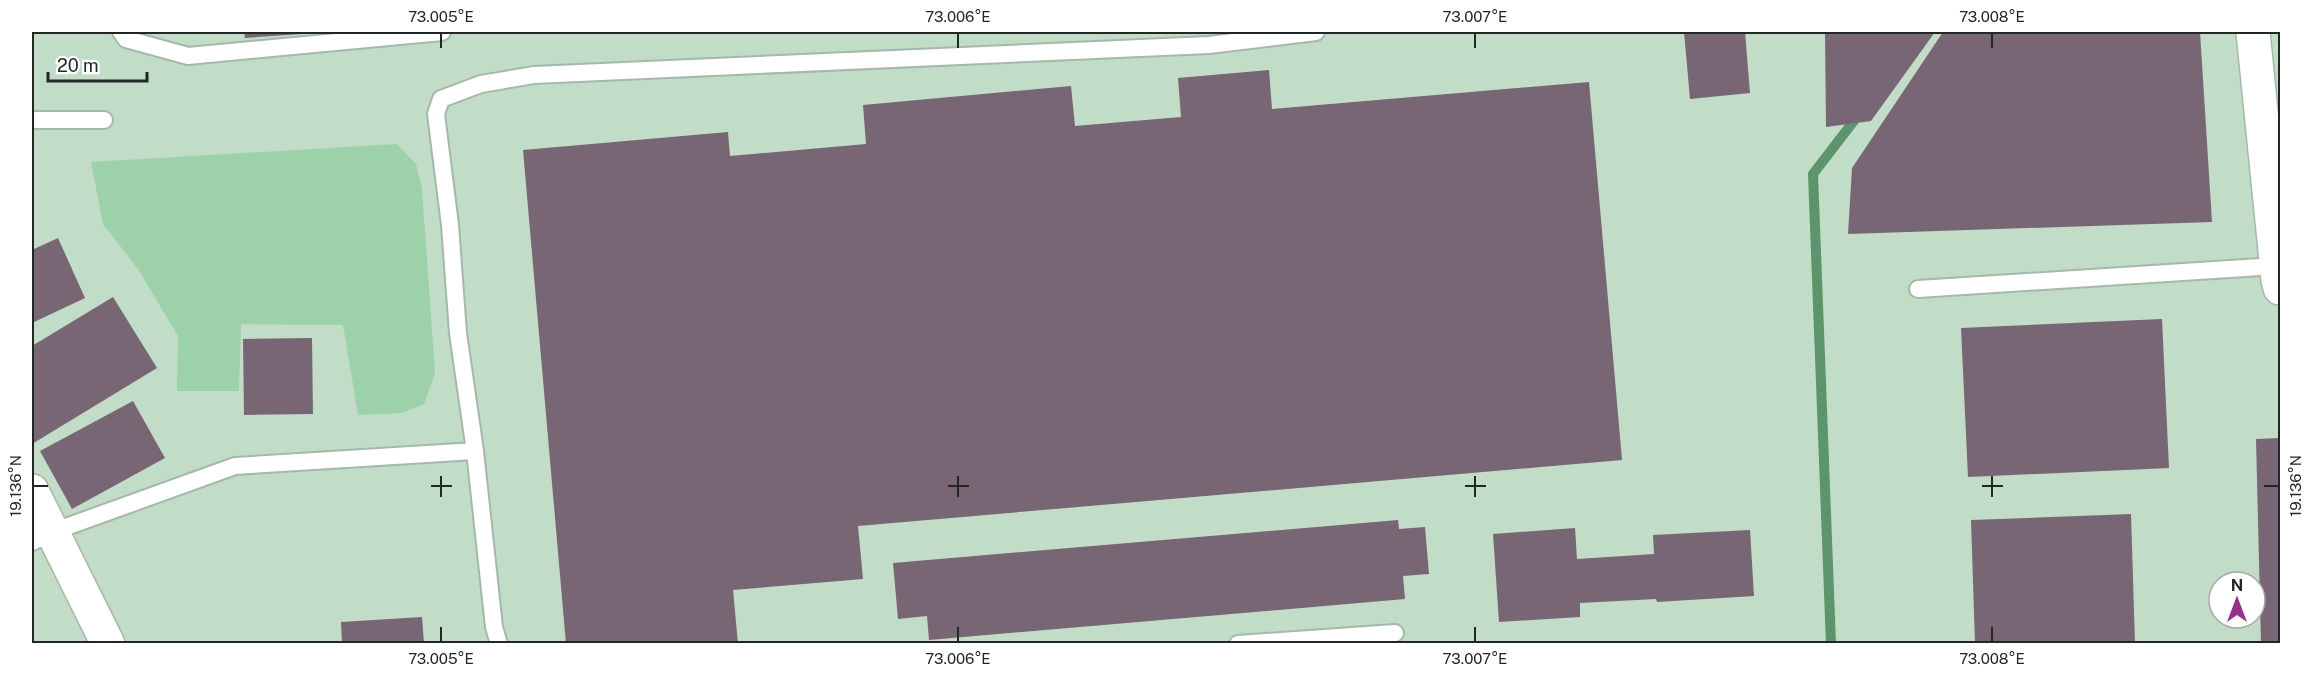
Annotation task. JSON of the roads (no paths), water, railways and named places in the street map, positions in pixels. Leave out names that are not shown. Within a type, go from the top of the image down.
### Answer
[{"type":"street","points":[[2253,32],[2278,277]]},
{"type":"street","points":[[32,491],[42,537],[108,644]]},
{"type":"lane","points":[[121,32],[126,39],[188,56],[441,32]]},
{"type":"lane","points":[[498,644],[494,627],[475,451],[458,333],[450,225],[436,114],[441,99],[482,84],[534,75],[1209,45],[1316,32]]},
{"type":"lane","points":[[32,120],[104,120]]},
{"type":"lane","points":[[1918,289],[2278,277]]},
{"type":"lane","points":[[42,537],[235,466],[475,451]]},
{"type":"lane","points":[[1238,644],[1395,633]]},
{"type":"waterway","points":[[1831,644],[1813,174],[1860,113]]}]
